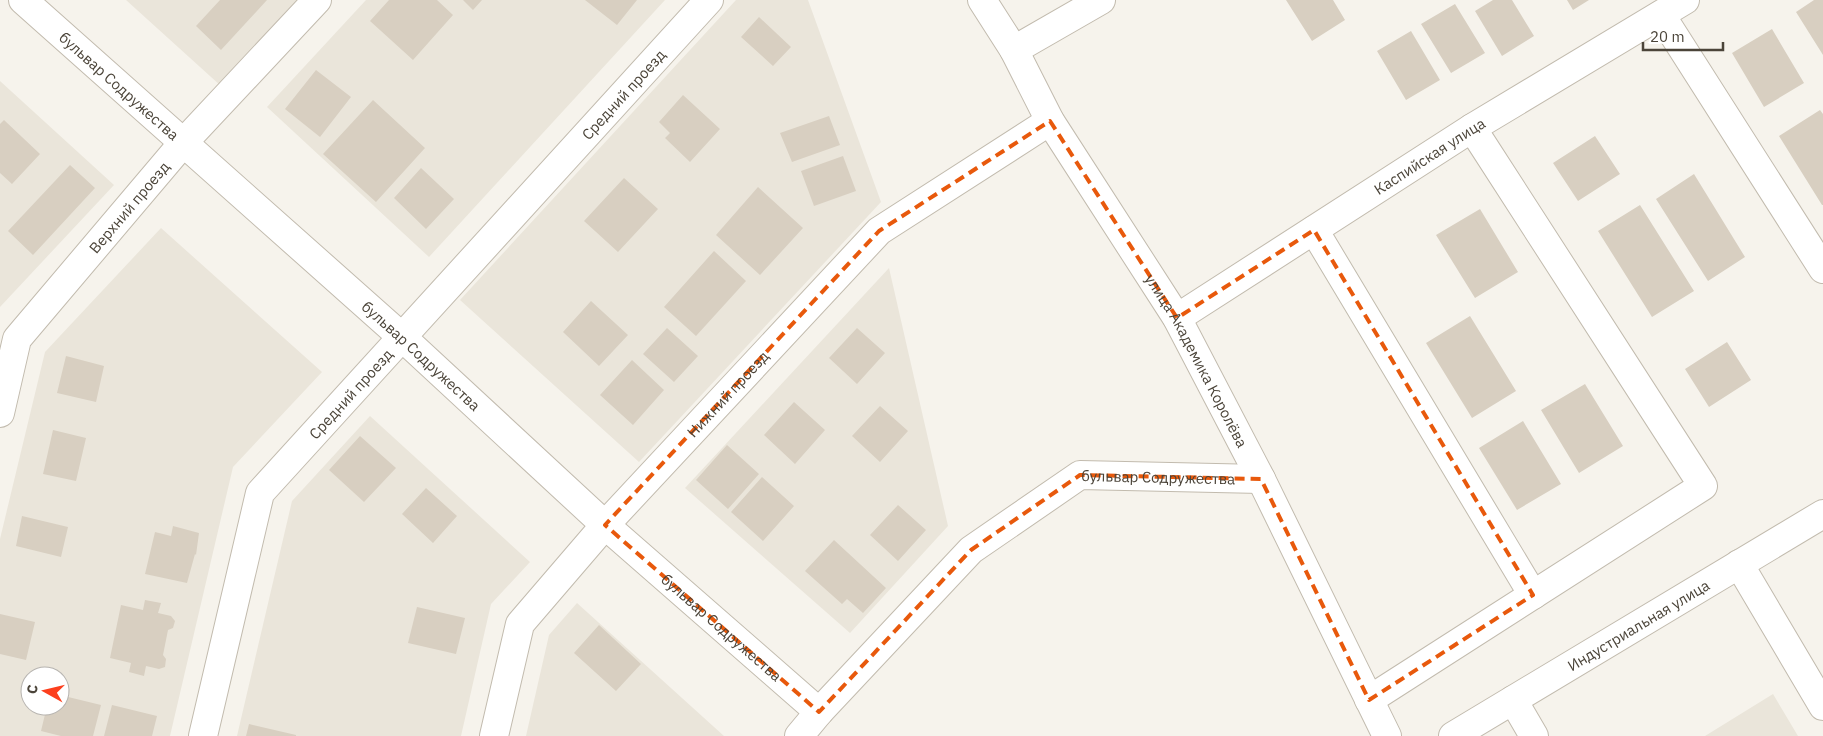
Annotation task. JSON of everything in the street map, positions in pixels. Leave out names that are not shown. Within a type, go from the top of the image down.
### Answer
[{"type":"street","name":"бульвар Содружества","points":[[23,0],[403,338],[605,525],[819,712]]},
{"type":"street","name":"Верхний проезд","points":[[0,413],[17,339],[183,143],[317,0]]},
{"type":"street","name":"Средний проезд","points":[[204,736],[260,493],[709,0]]},
{"type":"street","name":"улица Академика Королёва","points":[[982,0],[1014,50],[1050,121],[1177,318],[1262,479],[1387,736]]},
{"type":"street","points":[[1014,50],[1101,0]]},
{"type":"street","name":"Каспийская улица","points":[[1177,318],[1472,128],[1685,0]]},
{"type":"street","points":[[1661,15],[1823,269]]},
{"type":"street","name":"Нижний проезд","points":[[494,736],[520,624],[605,525],[879,231],[1050,121]]},
{"type":"street","points":[[1369,700],[1703,486],[1472,128]]},
{"type":"street","points":[[1314,230],[1533,595]]},
{"type":"street","name":"бульвар Содружества","points":[[799,736],[819,712],[971,550],[1080,475],[1262,479]]},
{"type":"street","name":"Индустриальная улица","points":[[1453,736],[1823,514]]},
{"type":"street","points":[[1739,564],[1823,706]]},
{"type":"street","points":[[1513,700],[1534,736]]},
{"type":"highlighted area","points":[[1050,121],[1177,318],[1314,230],[1533,595],[1369,700],[1261,479],[1080,475],[971,550],[819,712],[605,525],[879,231]]},
{"type":"shaded area","points":[[126,0],[301,0],[221,86]]},
{"type":"shaded area","points":[[366,0],[665,0],[429,257],[267,107]]},
{"type":"shaded area","points":[[736,0],[808,0],[881,202],[639,462],[460,300]]},
{"type":"shaded area","points":[[0,81],[114,185],[0,307]]},
{"type":"shaded area","points":[[161,228],[322,372],[233,467],[170,736],[0,736],[0,539],[45,352]]},
{"type":"shaded area","points":[[889,268],[948,526],[850,633],[685,488]]},
{"type":"shaded area","points":[[370,416],[530,562],[491,604],[461,736],[237,736],[292,501]]},
{"type":"shaded area","points":[[577,603],[724,736],[526,736],[549,635]]},
{"type":"shaded area","points":[[1773,694],[1798,736],[1705,736]]},
{"type":"building","points":[[220,0],[267,0],[221,50],[196,26]]},
{"type":"building","points":[[389,0],[437,0],[453,15],[413,60],[370,21]]},
{"type":"building","points":[[463,0],[482,0],[473,10]]},
{"type":"building","points":[[585,0],[637,0],[617,25]]},
{"type":"building","points":[[1286,0],[1333,0],[1345,20],[1312,41]]},
{"type":"building","points":[[1493,0],[1512,0],[1534,36],[1502,56],[1475,11]]},
{"type":"building","points":[[1567,0],[1589,0],[1573,10]]},
{"type":"building","points":[[1814,0],[1823,0],[1823,55],[1796,12]]},
{"type":"building","points":[[1455,4],[1485,53],[1451,73],[1421,24]]},
{"type":"building","points":[[759,17],[791,47],[773,66],[741,37]]},
{"type":"building","points":[[1772,29],[1804,83],[1764,107],[1732,53]]},
{"type":"building","points":[[1411,31],[1440,80],[1406,100],[1377,51]]},
{"type":"building","points":[[316,70],[351,97],[320,137],[285,109]]},
{"type":"building","points":[[683,95],[720,129],[690,162],[665,138],[670,133],[659,122]]},
{"type":"building","points":[[373,100],[425,148],[376,202],[323,154]]},
{"type":"building","points":[[1820,110],[1823,114],[1823,205],[1779,136]]},
{"type":"building","points":[[829,116],[840,145],[792,162],[780,133]]},
{"type":"building","points":[[4,120],[40,154],[12,184],[0,173],[0,124]]},
{"type":"building","points":[[1595,136],[1620,174],[1578,201],[1553,163]]},
{"type":"building","points":[[843,156],[856,191],[814,206],[801,171]]},
{"type":"building","points":[[70,165],[95,188],[33,255],[8,231]]},
{"type":"building","points":[[421,168],[454,199],[426,229],[394,198]]},
{"type":"building","points":[[1694,174],[1745,257],[1708,281],[1656,199]]},
{"type":"building","points":[[624,178],[658,209],[618,252],[584,221]]},
{"type":"building","points":[[758,187],[803,228],[760,275],[716,235]]},
{"type":"building","points":[[1640,205],[1694,291],[1652,317],[1598,231]]},
{"type":"building","points":[[1480,209],[1518,272],[1475,298],[1436,235]]},
{"type":"building","points":[[714,251],[746,281],[696,336],[664,307]]},
{"type":"building","points":[[591,301],[628,335],[599,366],[563,332]]},
{"type":"building","points":[[1470,316],[1516,391],[1472,418],[1426,343]]},
{"type":"building","points":[[667,328],[698,356],[674,382],[643,354]]},
{"type":"building","points":[[857,328],[885,353],[857,384],[829,358]]},
{"type":"building","points":[[1727,342],[1751,380],[1709,407],[1685,369]]},
{"type":"building","points":[[66,356],[104,366],[96,402],[57,393]]},
{"type":"building","points":[[632,360],[664,390],[633,425],[600,395]]},
{"type":"building","points":[[1585,384],[1623,446],[1579,473],[1541,410]]},
{"type":"building","points":[[794,402],[825,430],[795,464],[764,435]]},
{"type":"building","points":[[880,406],[908,431],[880,462],[852,436]]},
{"type":"building","points":[[1523,421],[1561,484],[1517,510],[1479,448]]},
{"type":"building","points":[[53,430],[86,438],[76,481],[43,474]]},
{"type":"building","points":[[360,436],[396,468],[364,502],[329,470]]},
{"type":"building","points":[[727,445],[759,474],[728,509],[696,480]]},
{"type":"building","points":[[762,477],[794,506],[763,541],[731,512]]},
{"type":"building","points":[[426,488],[457,516],[433,543],[402,514]]},
{"type":"building","points":[[898,505],[926,530],[898,561],[870,535]]},
{"type":"building","points":[[22,516],[68,527],[61,557],[16,546]]},
{"type":"building","points":[[173,526],[199,533],[196,555],[187,583],[145,574],[155,532],[171,536]]},
{"type":"building","points":[[834,540],[886,588],[863,613],[847,599],[842,604],[805,571]]},
{"type":"building","points":[[145,600],[161,603],[158,613],[171,616],[175,621],[173,628],[168,630],[163,655],[166,659],[165,667],[159,669],[146,666],[144,676],[129,672],[131,663],[110,658],[121,605],[143,610]]},
{"type":"building","points":[[417,607],[465,618],[456,654],[408,643]]},
{"type":"building","points":[[0,614],[35,622],[26,660],[0,654]]},
{"type":"building","points":[[599,625],[641,664],[616,691],[574,653]]},
{"type":"building","points":[[70,697],[101,705],[93,736],[61,736],[41,731],[45,716],[70,716]]},
{"type":"building","points":[[112,705],[157,716],[152,736],[104,736]]},
{"type":"building","points":[[249,724],[296,735],[296,736],[246,736]]}]
